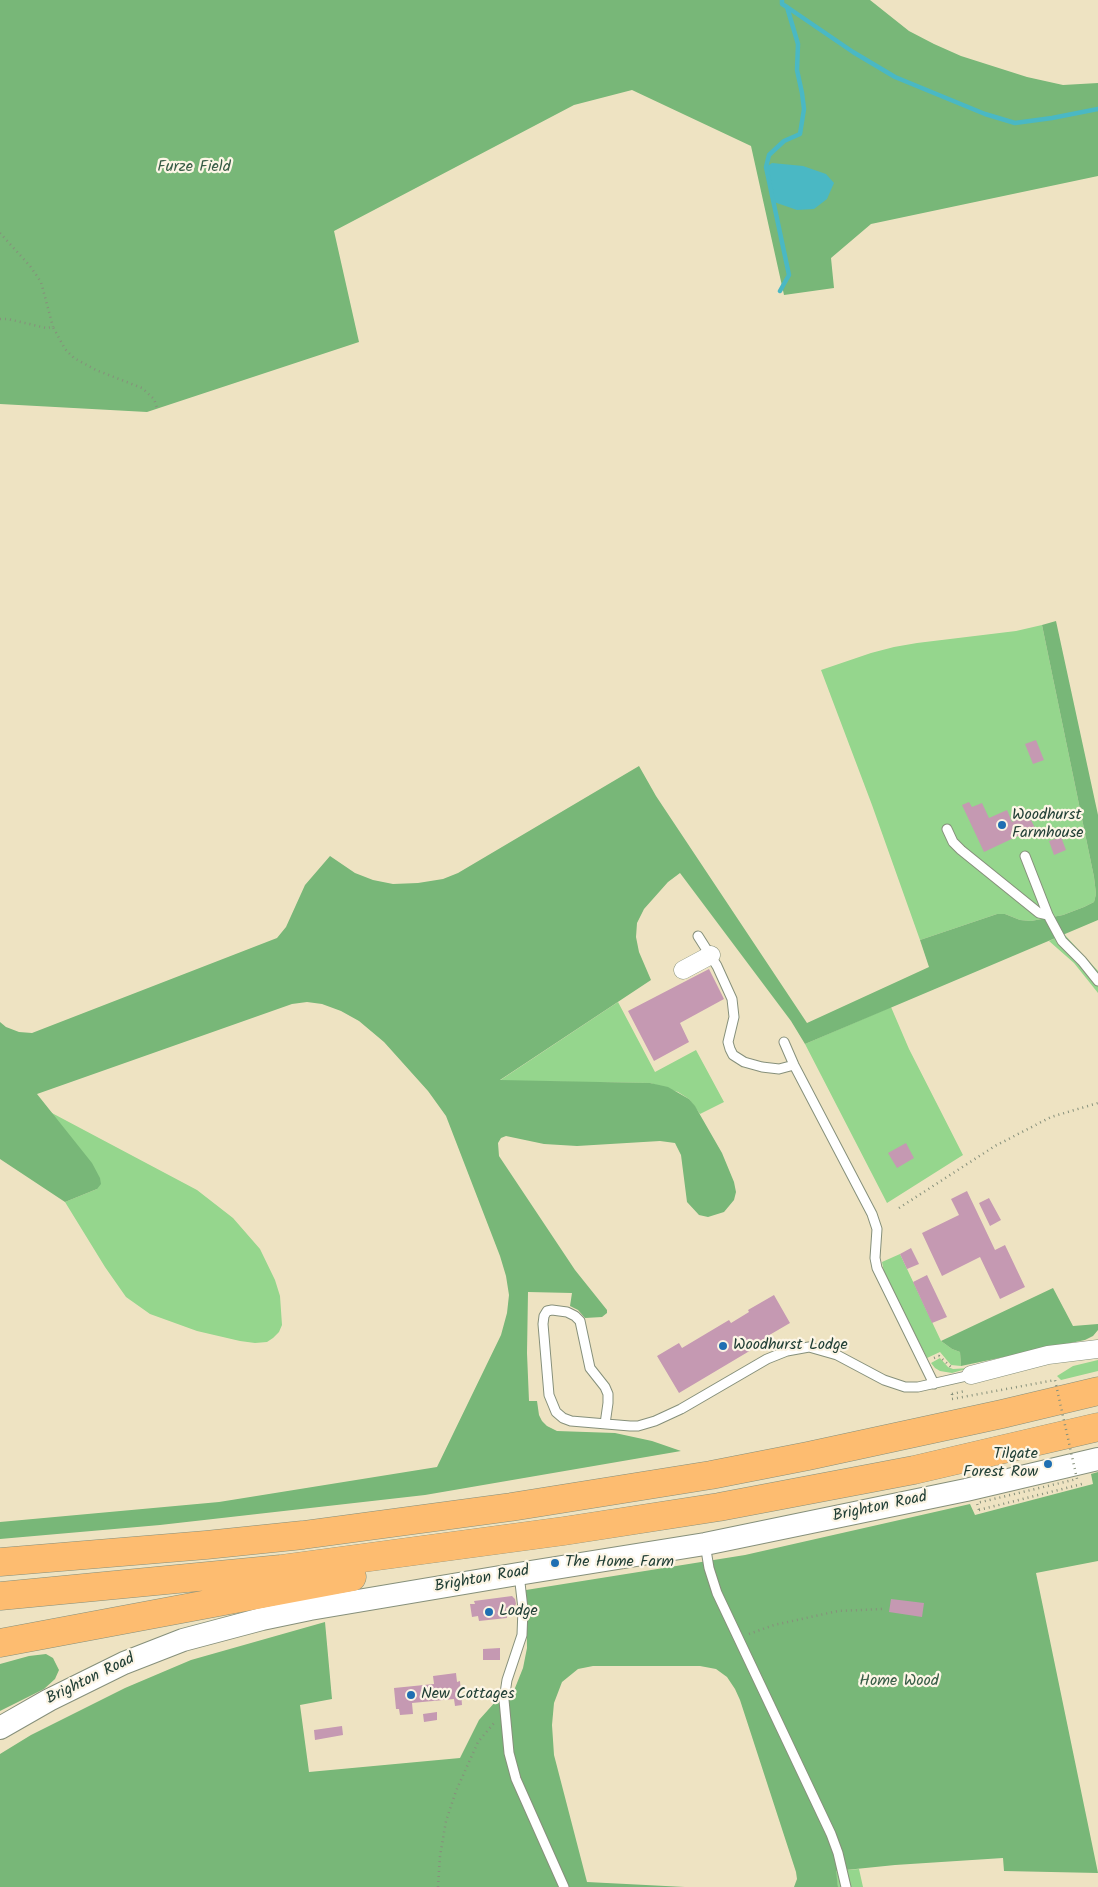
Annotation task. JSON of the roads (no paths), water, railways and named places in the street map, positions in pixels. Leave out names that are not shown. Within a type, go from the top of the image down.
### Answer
[{"type":"highway","points":[[0,1562],[303,1535],[511,1508],[711,1475],[808,1456],[1098,1391]]},
{"type":"highway","points":[[0,1596],[280,1570],[564,1531],[719,1507],[838,1485],[952,1462],[1098,1427]]},
{"type":"highway","points":[[0,1643],[325,1582],[564,1531]]},
{"type":"street","points":[[683,970],[710,955]]},
{"type":"street","points":[[975,1374],[1048,1354],[1098,1349]]},
{"type":"street","name":"Brighton Road","points":[[0,1728],[104,1672],[161,1648],[197,1636],[298,1611],[705,1544],[966,1490],[1092,1469]]},
{"type":"lane","points":[[947,829],[953,842],[961,850],[1039,913],[1048,916]]},
{"type":"lane","points":[[1025,856],[1048,916],[1062,941],[1098,981]]},
{"type":"lane","points":[[698,936],[723,977],[732,999],[734,1017],[728,1042],[733,1055],[744,1062],[762,1067],[779,1069],[794,1065]]},
{"type":"lane","points":[[784,1042],[794,1065],[872,1214],[877,1229],[875,1258],[877,1268],[934,1384]]},
{"type":"lane","points":[[604,1424],[608,1394],[590,1368],[580,1321],[567,1312],[550,1310],[544,1316],[543,1324],[548,1390],[554,1408],[559,1416],[566,1420],[604,1424],[638,1426],[662,1419],[767,1358],[787,1351],[809,1347],[837,1355],[895,1384],[905,1387],[918,1387],[975,1374]]},
{"type":"lane","points":[[705,1544],[708,1568],[717,1593],[831,1834],[838,1853],[846,1887]]},
{"type":"lane","points":[[518,1574],[523,1626],[505,1689],[508,1753],[513,1770],[564,1887]]},
{"type":"water","points":[[772,163],[803,166],[826,174],[834,183],[827,199],[814,209],[797,210],[774,202],[766,167]]},
{"type":"waterway","points":[[780,291],[789,275],[766,167],[769,155],[784,141],[800,134],[804,109],[797,70],[798,44],[787,7],[782,4],[782,0]]},
{"type":"waterway","points":[[787,7],[853,52],[895,77],[985,114],[1015,123],[1098,109]]},
{"type":"place","name":"Woodhurst Farmhouse","points":[[1002,825]]},
{"type":"place","name":"Woodhurst Lodge","points":[[723,1346]]},
{"type":"place","name":"Tilgate Forest Row","points":[[1048,1464]]},
{"type":"place","name":"The Home Farm","points":[[555,1563]]},
{"type":"place","name":"Lodge","points":[[489,1612]]},
{"type":"place","name":"New Cottages","points":[[411,1695]]},
{"type":"park label","name":"Furze Field","points":[[194,168]]},
{"type":"park label","name":"Home Wood","points":[[899,1682]]}]
